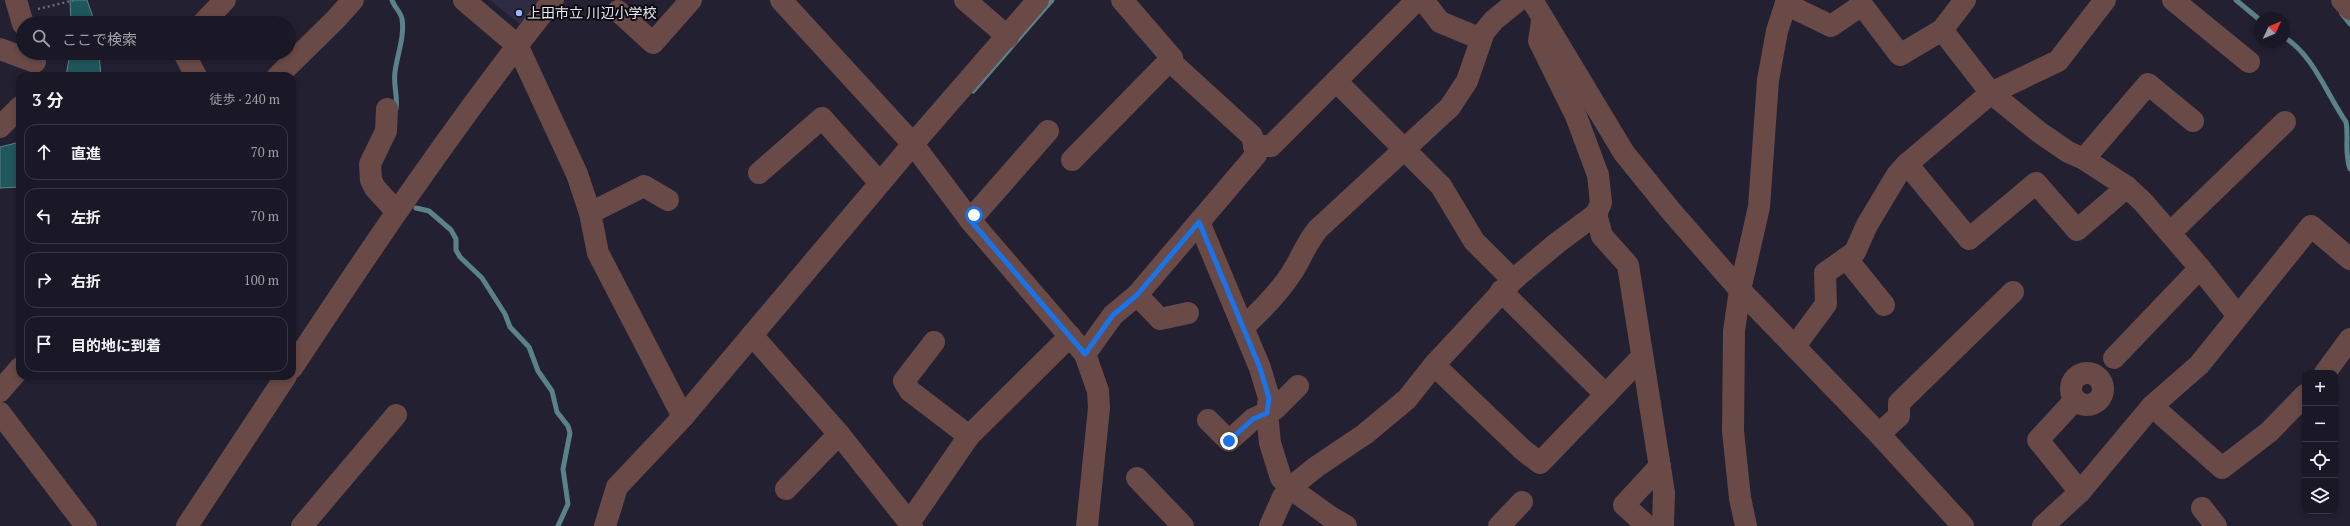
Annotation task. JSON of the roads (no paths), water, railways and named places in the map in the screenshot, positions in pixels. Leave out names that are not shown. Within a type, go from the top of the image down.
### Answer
[{"type":"street","points":[[210,16],[225,0]]},
{"type":"street","points":[[296,58],[353,0]]},
{"type":"street","points":[[464,0],[517,45],[577,174],[590,213],[598,253],[683,416]]},
{"type":"street","points":[[296,362],[396,211],[517,45],[553,0]]},
{"type":"street","points":[[618,11],[653,43],[690,0]]},
{"type":"street","points":[[781,0],[913,144],[974,215],[1085,354],[1098,391],[1086,526]]},
{"type":"street","points":[[965,0],[1008,37]]},
{"type":"street","points":[[605,526],[617,487],[683,416],[913,144],[1008,37],[1038,0]]},
{"type":"street","points":[[1085,354],[1113,315],[1137,295],[1256,155],[1252,136],[1172,63],[1172,58],[1122,0]]},
{"type":"street","points":[[1254,146],[1271,146],[1417,0]]},
{"type":"street","points":[[1423,0],[1440,22],[1481,39]]},
{"type":"street","points":[[1243,327],[1279,292],[1292,272],[1307,242],[1318,229],[1450,107],[1468,81],[1481,39],[1494,20],[1519,0]]},
{"type":"street","points":[[1532,0],[1624,153],[1740,290],[1879,434],[1951,521]]},
{"type":"street","points":[[1746,526],[1740,498],[1733,431],[1734,331],[1740,290],[1759,207],[1768,80],[1777,31],[1787,2],[1831,26],[1862,4],[1900,55],[1942,30],[1964,0]]},
{"type":"street","points":[[1795,346],[1826,304],[1826,273],[1855,252],[1867,225],[1897,175],[1907,164],[1991,93],[2058,61],[2105,0]]},
{"type":"street","points":[[2174,0],[2248,62]]},
{"type":"street","points":[[2342,0],[2350,9]]},
{"type":"street","points":[[1270,526],[1283,497],[1290,488],[1316,467],[1365,434],[1407,399],[1434,365],[1507,286],[1557,243],[1596,214],[1601,203],[1598,175],[1576,116],[1539,41],[1543,19]]},
{"type":"street","points":[[1942,30],[1991,93],[2039,132],[2068,152],[2084,159],[2127,187],[2170,233],[2238,316]]},
{"type":"street","points":[[0,49],[16,56]]},
{"type":"street","points":[[1072,160],[1172,58]]},
{"type":"street","points":[[26,60],[35,64]]},
{"type":"street","points":[[188,60],[194,72]]},
{"type":"street","points":[[282,72],[294,60]]},
{"type":"street","points":[[1336,81],[1403,150],[1441,186],[1474,241],[1507,286],[1606,395]]},
{"type":"street","points":[[2084,159],[2148,84],[2193,121]]},
{"type":"street","points":[[387,109],[386,131],[372,157],[371,172],[375,188],[396,211]]},
{"type":"street","points":[[0,127],[16,111]]},
{"type":"street","points":[[759,173],[822,118],[880,183]]},
{"type":"street","points":[[2170,233],[2285,122]]},
{"type":"street","points":[[974,215],[1048,131]]},
{"type":"street","points":[[1907,164],[1969,239],[2036,183],[2077,230],[2127,187]]},
{"type":"street","points":[[590,213],[644,186],[668,200]]},
{"type":"street","points":[[1596,214],[1602,236],[1628,265],[1664,493],[1663,526]]},
{"type":"street","points":[[1199,222],[1260,368],[1269,398],[1267,413],[1270,444],[1281,478],[1290,488],[1329,516],[1346,526]]},
{"type":"street","points":[[2043,526],[2080,492],[2152,406],[2199,365],[2311,226],[2350,259]]},
{"type":"street","points":[[1846,258],[1884,305]]},
{"type":"street","points":[[2114,358],[2200,268]]},
{"type":"street","points":[[1879,434],[1899,416],[1899,404],[2012,292]]},
{"type":"street","points":[[1137,295],[1160,319],[1188,313]]},
{"type":"street","points":[[752,335],[839,434],[911,524],[969,436],[1070,336]]},
{"type":"street","points":[[2327,370],[2350,339]]},
{"type":"street","points":[[934,342],[904,381],[910,391],[969,436]]},
{"type":"street","points":[[1434,365],[1522,450],[1540,463],[1642,357]]},
{"type":"street","points":[[0,391],[16,373]]},
{"type":"street","points":[[187,526],[283,380]]},
{"type":"street","points":[[1208,420],[1229,441],[1253,419],[1275,409],[1298,386]]},
{"type":"street","points":[[2152,406],[2222,468],[2269,432],[2302,398]]},
{"type":"street","points":[[2074,401],[2038,440],[2080,492]]},
{"type":"street","points":[[0,413],[86,526]]},
{"type":"street","points":[[302,526],[396,415]]},
{"type":"street","points":[[786,489],[839,434]]},
{"type":"street","points":[[1647,526],[1624,505],[1660,466]]},
{"type":"street","points":[[1136,478],[1183,526]]},
{"type":"street","points":[[1499,526],[1522,502]]},
{"type":"street","points":[[2202,508],[2216,526]]},
{"type":"waterway","points":[[392,0],[401,16],[403,25],[395,77],[396,109]]},
{"type":"waterway","points":[[973,91],[1052,0]]},
{"type":"waterway","points":[[2236,0],[2254,15]]},
{"type":"waterway","points":[[2342,14],[2350,24]]},
{"type":"waterway","points":[[2290,42],[2304,54],[2312,65],[2346,122],[2347,156],[2350,169]]},
{"type":"waterway","points":[[416,208],[429,211],[451,230],[456,239],[456,250],[460,257],[482,278],[505,314],[510,327],[529,347],[538,371],[552,391],[557,412],[568,426],[570,433],[563,469],[568,504],[558,526]]},
{"type":"place","name":"上田市立 川辺小学校","points":[[519,13]]}]
